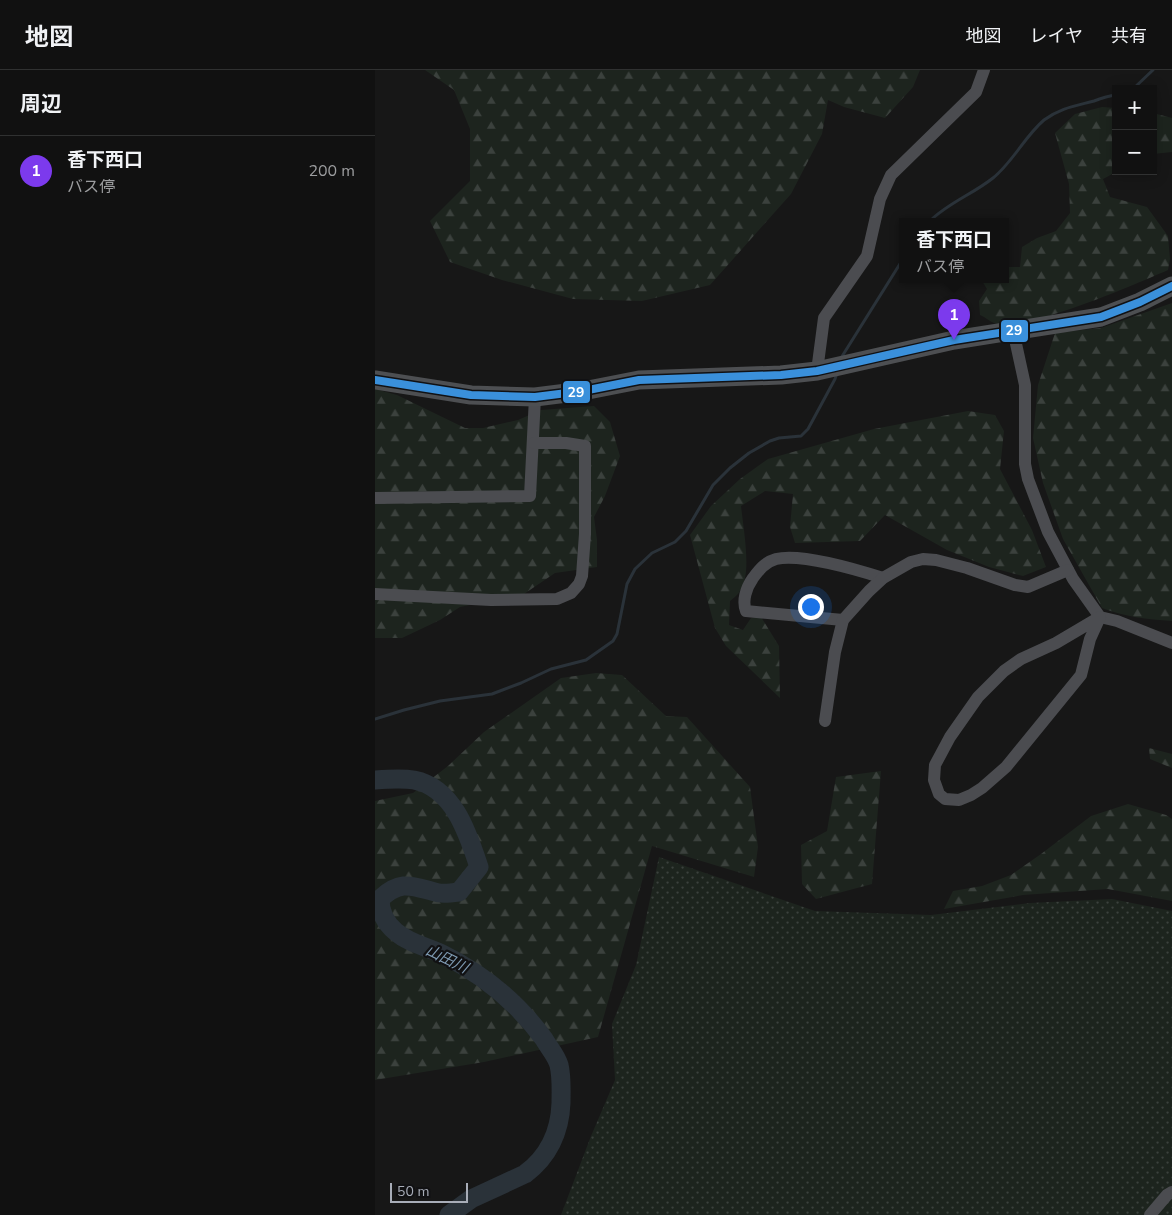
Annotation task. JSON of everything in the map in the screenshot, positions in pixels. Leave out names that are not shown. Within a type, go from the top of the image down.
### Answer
[{"type":"main road","points":[[375,380],[471,395],[535,397],[583,391],[639,380],[781,375],[830,368],[954,340],[1101,316],[1140,302],[1172,286]]},
{"type":"street","points":[[830,368],[824,318],[867,256],[880,199],[891,175],[976,92],[984,70]]},
{"type":"street","points":[[1013,330],[1025,385],[1025,464],[1028,479],[1049,532],[1068,570],[1100,617],[1117,621],[1172,643]]},
{"type":"street","points":[[375,498],[530,496],[535,397]]},
{"type":"street","points":[[375,594],[491,600],[557,600],[571,593],[579,584],[582,576],[585,534],[585,446],[534,444]]},
{"type":"street","points":[[843,620],[746,611],[744,605],[748,585],[761,566],[776,559],[822,562],[883,578]]},
{"type":"street","points":[[825,720],[835,652],[843,620],[869,590],[883,578],[911,562],[923,559],[936,560],[1015,585],[1028,587],[1068,570]]},
{"type":"street","points":[[1100,617],[1090,639],[1081,675],[1006,767],[982,788],[959,800],[945,799],[939,794],[934,780],[935,765],[950,737],[978,697],[1004,671],[1100,617]]},
{"type":"street","points":[[1150,1215],[1167,1195],[1172,1192]]},
{"type":"green space","points":[[425,70],[920,70],[913,87],[885,118],[844,107],[828,100],[822,134],[791,194],[710,285],[642,301],[573,299],[502,280],[450,262],[430,221],[470,181],[470,129],[454,90]]},
{"type":"green space","points":[[1102,107],[1112,108],[1112,174],[1103,179],[1110,197],[1147,207],[1168,236],[1170,259],[1168,270],[1107,296],[1054,314],[1009,324],[994,323],[980,315],[979,301],[987,289],[983,283],[1009,283],[1009,267],[1020,267],[1022,247],[1037,238],[1056,231],[1070,213],[1069,184],[1055,133],[1075,114]]},
{"type":"green space","points":[[1157,114],[1172,118],[1172,152],[1157,154]]},
{"type":"green space","points":[[1172,303],[1172,621],[1128,616],[1102,608],[1063,539],[1043,483],[1033,438],[1038,385],[1055,333],[1101,328]]},
{"type":"green space","points":[[375,389],[397,395],[465,428],[483,428],[518,420],[541,410],[594,406],[610,422],[620,456],[605,496],[594,517],[597,540],[597,567],[555,573],[524,594],[460,607],[440,620],[402,638],[375,638]]},
{"type":"green space","points":[[968,411],[995,415],[1004,431],[1000,469],[1032,530],[1046,567],[1023,576],[989,567],[947,550],[885,515],[860,541],[795,543],[790,527],[793,494],[765,491],[741,506],[746,574],[741,590],[730,601],[729,625],[743,630],[751,618],[761,617],[779,646],[780,698],[726,646],[715,628],[690,535],[711,506],[740,479],[768,459],[874,429]]},
{"type":"green space","points":[[596,673],[622,675],[666,716],[687,717],[750,787],[758,847],[754,877],[652,846],[598,1037],[484,1062],[375,1080],[375,801],[413,793],[448,766],[484,732],[561,678]]},
{"type":"green space","points":[[1149,748],[1172,754],[1172,768],[1150,759]]},
{"type":"green space","points":[[881,771],[872,884],[816,899],[802,884],[801,845],[827,831],[836,777]]},
{"type":"green space","points":[[1128,804],[1166,815],[1172,819],[1172,901],[1108,889],[1023,895],[944,909],[953,891],[982,886],[1011,875],[1091,816]]},
{"type":"green space","points":[[659,857],[815,911],[931,915],[1030,903],[1112,899],[1172,911],[1172,1215],[561,1215],[615,1080],[612,1024],[636,965]]},
{"type":"waterway","points":[[1137,85],[1153,70]]},
{"type":"waterway","points":[[934,218],[1000,172],[1044,120],[1068,108],[1112,96]]},
{"type":"waterway","points":[[841,358],[899,265]]},
{"type":"waterway","points":[[375,719],[440,701],[492,694],[551,669],[586,660],[613,641],[617,634],[627,584],[635,569],[652,553],[675,542],[686,531],[713,485],[730,468],[749,453],[770,441],[779,438],[801,436],[808,429],[837,373]]},
{"type":"waterway","name":"山田川","points":[[375,780],[414,780],[428,785],[439,792],[449,802],[464,827],[479,867],[459,892],[441,893],[408,886],[401,886],[388,892],[380,899],[382,913],[386,921],[401,936],[444,955],[473,971],[511,1001],[544,1039],[556,1058],[560,1070],[561,1103],[558,1124],[551,1143],[540,1160],[525,1174],[471,1199],[449,1215]]},
{"type":"transit line","name":"29","points":[[375,380],[471,395],[535,397],[583,391],[639,380],[781,375],[817,371],[954,340],[1101,317],[1140,302],[1172,286]]},
{"type":"place","name":"香下西口","points":[[954,340]]}]
